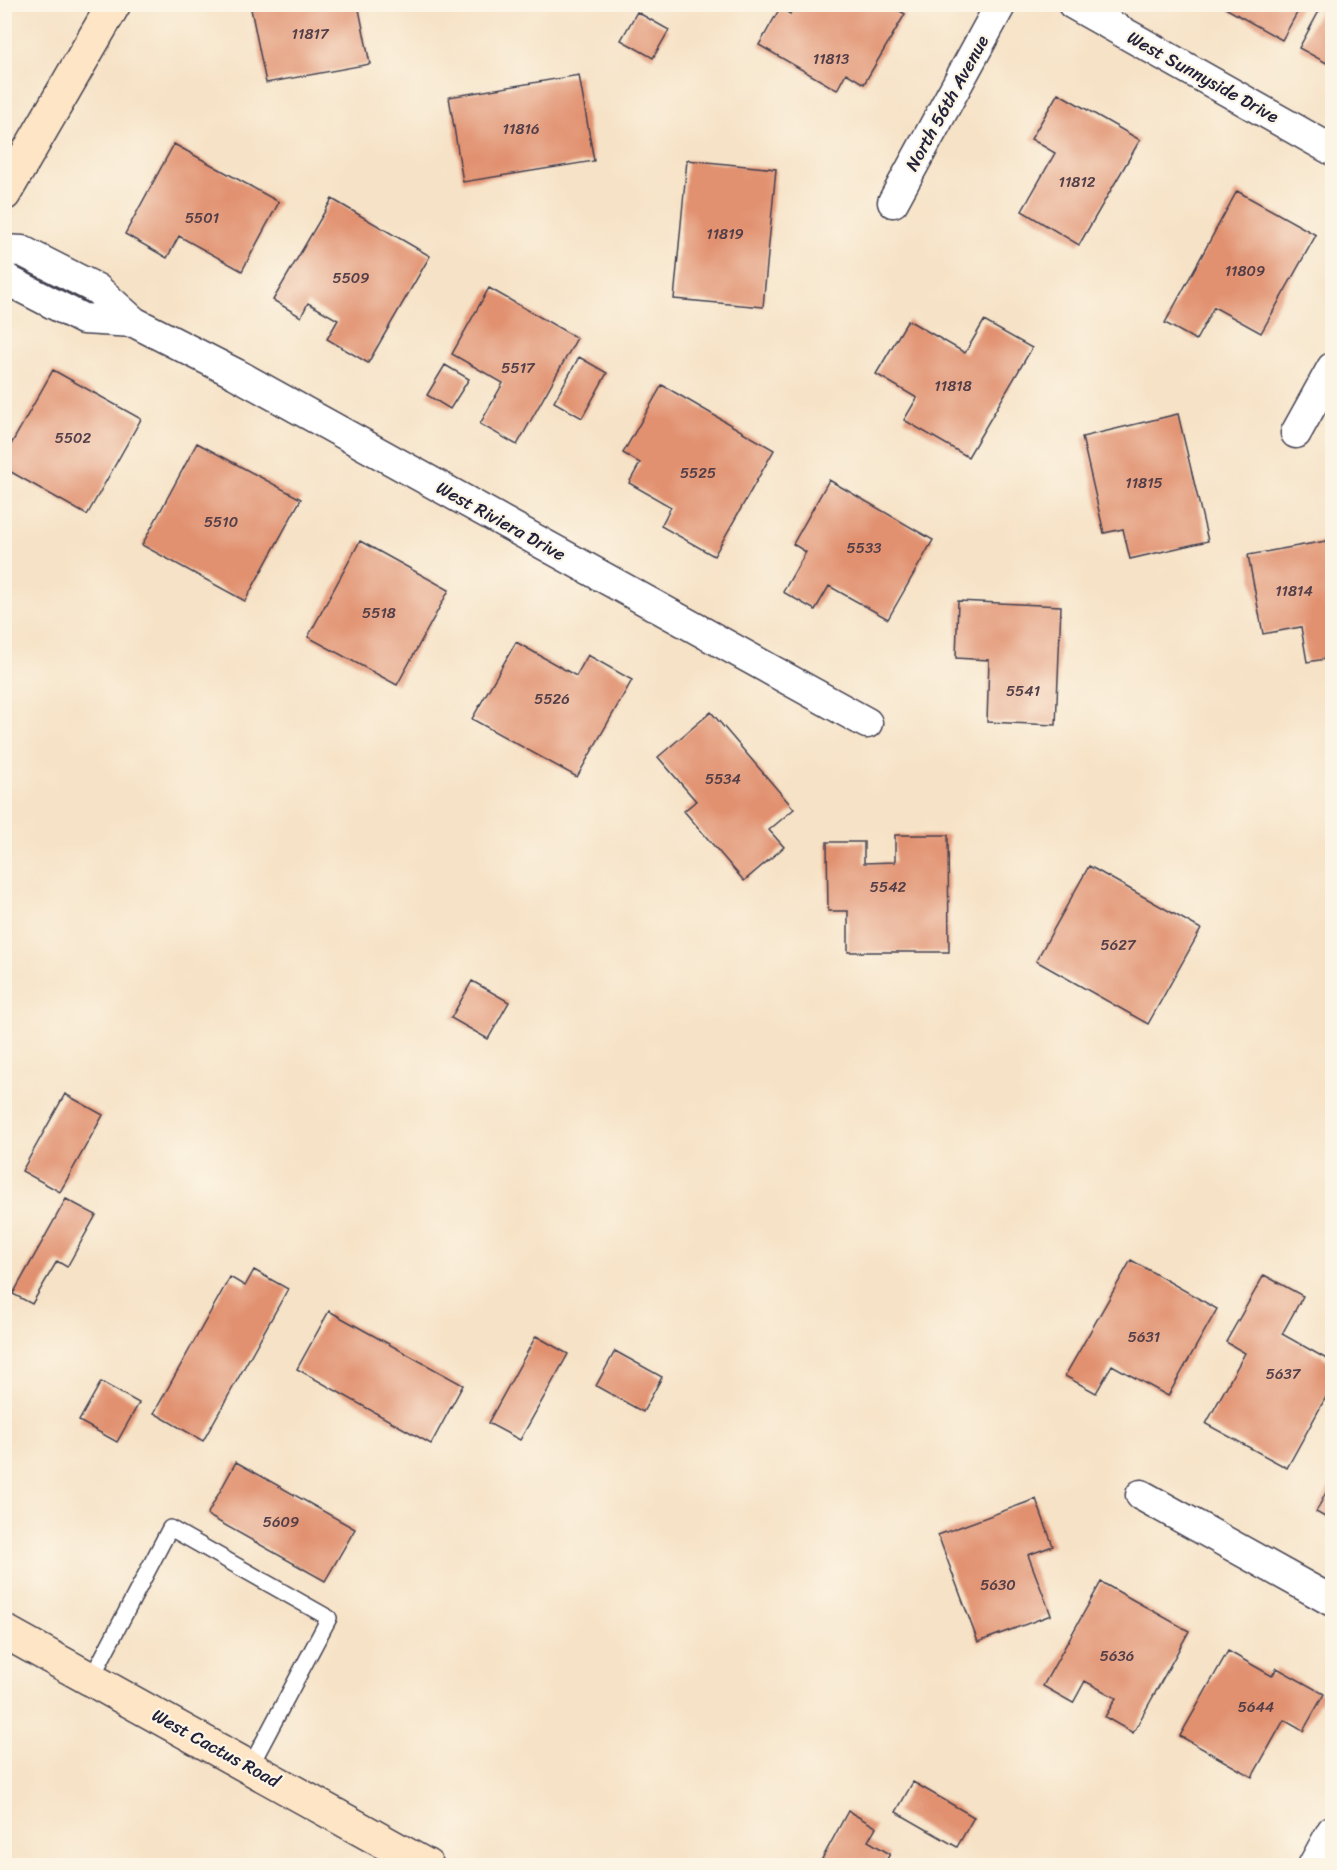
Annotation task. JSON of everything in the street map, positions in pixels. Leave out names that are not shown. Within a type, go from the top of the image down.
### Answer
[{"type":"main road","points":[[4,194],[114,4]]},
{"type":"main road","name":"West Cactus Road","points":[[4,1630],[427,1866]]},
{"type":"street","name":"North 56th Avenue","points":[[893,202],[1002,4]]},
{"type":"street","name":"West Sunnyside Drive","points":[[1073,4],[1332,150]]},
{"type":"street","name":"West Riviera Drive","points":[[4,250],[21,250],[97,289],[134,322],[236,374],[867,723]]},
{"type":"street","name":"West Riviera Drive","points":[[4,277],[83,319],[134,322]]},
{"type":"street","points":[[1296,433],[1332,368]]},
{"type":"street","points":[[1141,1496],[1332,1602]]},
{"type":"street","points":[[1313,1866],[1332,1831]]},
{"type":"lane","points":[[91,1679],[170,1528],[329,1618],[250,1767]]},
{"type":"building","points":[[250,4],[358,4],[370,64],[266,83]]},
{"type":"building","points":[[795,4],[889,4],[905,14],[864,84],[846,73],[837,90],[759,45],[780,8],[790,14]]},
{"type":"building","points":[[1218,4],[1302,4],[1282,40]]},
{"type":"building","points":[[1323,4],[1332,4],[1332,66],[1299,48]]},
{"type":"building","points":[[637,12],[669,30],[653,58],[621,40]]},
{"type":"building","points":[[579,75],[594,161],[463,182],[449,97]]},
{"type":"building","points":[[1058,93],[1140,140],[1079,245],[1022,211],[1055,153],[1031,139]]},
{"type":"building","points":[[174,144],[279,202],[242,271],[179,236],[167,258],[125,234]]},
{"type":"building","points":[[687,160],[776,169],[763,307],[674,299]]},
{"type":"building","points":[[1237,191],[1316,235],[1261,333],[1214,307],[1196,340],[1165,323]]},
{"type":"building","points":[[332,199],[430,256],[368,363],[327,339],[338,320],[308,303],[301,317],[273,300]]},
{"type":"building","points":[[489,288],[577,338],[517,445],[480,424],[503,383],[452,354]]},
{"type":"building","points":[[908,320],[965,353],[984,321],[1032,348],[968,457],[904,420],[917,398],[876,374]]},
{"type":"building","points":[[579,357],[607,373],[582,418],[554,402]]},
{"type":"building","points":[[445,365],[469,379],[450,409],[427,395]]},
{"type":"building","points":[[53,370],[141,419],[87,515],[4,468],[4,457]]},
{"type":"building","points":[[662,385],[774,450],[714,556],[661,526],[671,507],[629,483],[640,463],[623,453]]},
{"type":"building","points":[[1178,414],[1208,541],[1130,559],[1123,529],[1104,533],[1082,437]]},
{"type":"building","points":[[197,443],[301,499],[245,601],[142,545]]},
{"type":"building","points":[[829,480],[933,540],[888,619],[829,586],[815,610],[783,592],[806,552],[793,544]]},
{"type":"building","points":[[1332,540],[1332,658],[1307,662],[1301,627],[1263,634],[1248,555]]},
{"type":"building","points":[[360,541],[449,590],[397,685],[308,637]]},
{"type":"building","points":[[958,601],[1061,606],[1056,725],[987,722],[989,660],[956,658]]},
{"type":"building","points":[[516,642],[576,676],[588,655],[632,680],[577,777],[472,719]]},
{"type":"building","points":[[711,712],[794,809],[769,830],[784,847],[744,881],[684,811],[696,801],[658,757]]},
{"type":"building","points":[[895,835],[948,835],[949,952],[848,952],[848,911],[828,911],[827,842],[864,842],[864,863],[895,862]]},
{"type":"building","points":[[1089,866],[1201,929],[1148,1024],[1036,961]]},
{"type":"building","points":[[472,981],[509,1002],[488,1039],[451,1018]]},
{"type":"building","points":[[65,1094],[103,1115],[60,1192],[22,1171]]},
{"type":"building","points":[[66,1199],[96,1215],[67,1267],[57,1261],[32,1304],[13,1294]]},
{"type":"building","points":[[1131,1260],[1217,1309],[1168,1396],[1112,1365],[1096,1393],[1065,1376]]},
{"type":"building","points":[[254,1270],[288,1289],[203,1441],[154,1413],[230,1277],[245,1286]]},
{"type":"building","points":[[1264,1275],[1303,1296],[1282,1334],[1332,1362],[1332,1386],[1287,1468],[1206,1424],[1245,1353],[1226,1342]]},
{"type":"building","points":[[329,1311],[463,1385],[431,1444],[297,1369]]},
{"type":"building","points":[[536,1336],[568,1354],[520,1440],[488,1423]]},
{"type":"building","points":[[615,1351],[662,1377],[643,1412],[596,1386]]},
{"type":"building","points":[[101,1382],[139,1403],[117,1442],[79,1421]]},
{"type":"building","points":[[236,1462],[355,1529],[325,1581],[207,1515]]},
{"type":"building","points":[[1332,1481],[1332,1521],[1316,1512]]},
{"type":"building","points":[[1036,1499],[1053,1546],[1028,1555],[1051,1615],[978,1642],[938,1535]]},
{"type":"building","points":[[1101,1582],[1189,1631],[1133,1733],[1105,1717],[1116,1698],[1085,1681],[1073,1703],[1043,1686]]},
{"type":"building","points":[[1228,1651],[1272,1676],[1277,1668],[1324,1694],[1303,1731],[1284,1720],[1252,1777],[1180,1736]]},
{"type":"building","points":[[913,1782],[974,1817],[957,1847],[896,1812]]},
{"type":"building","points":[[848,1811],[876,1827],[868,1841],[890,1854],[883,1866],[833,1866],[822,1859]]}]
